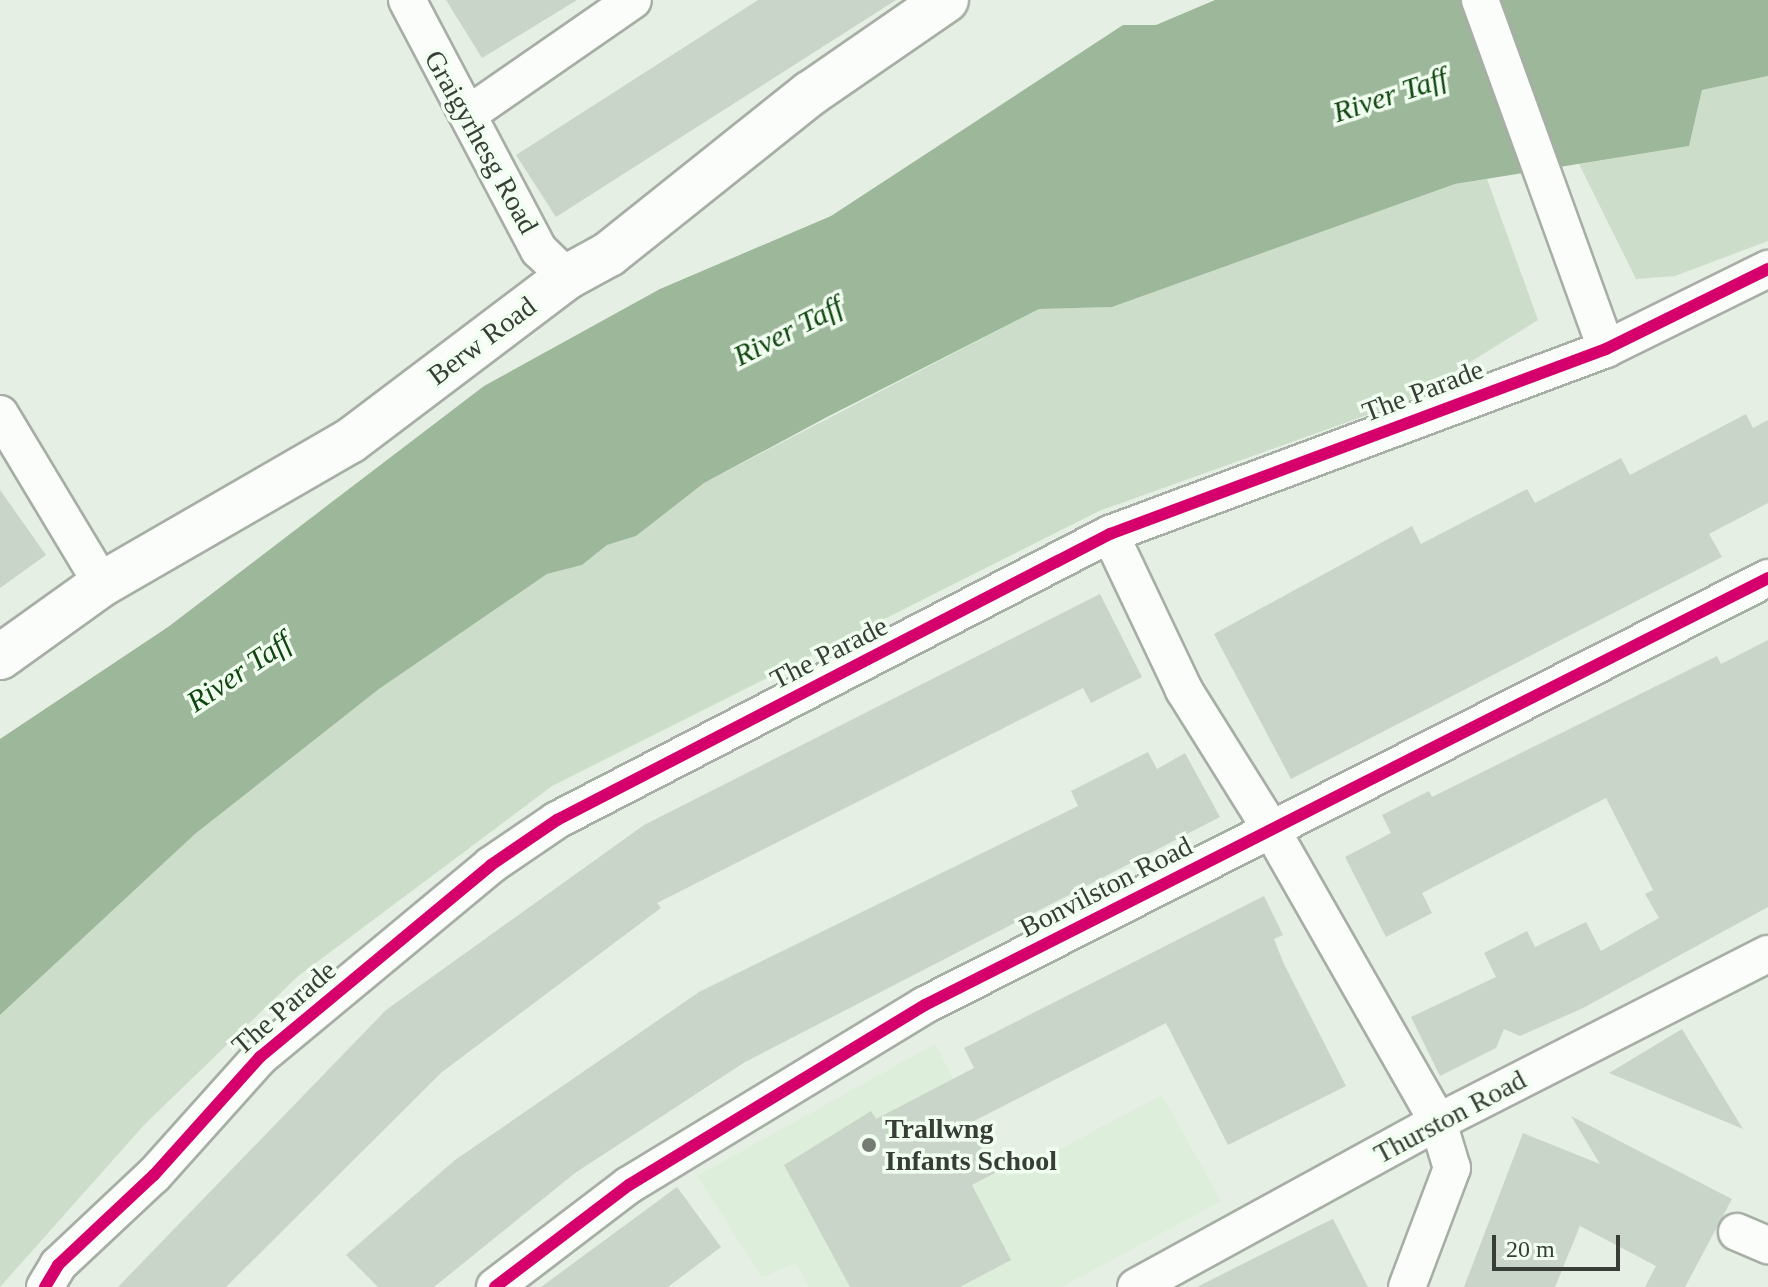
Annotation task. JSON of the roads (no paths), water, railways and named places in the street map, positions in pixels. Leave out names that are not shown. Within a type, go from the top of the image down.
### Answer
[{"type":"main road","name":"Berw Road","points":[[0,657],[102,584],[350,441],[567,277],[609,254],[811,93],[946,0]]},
{"type":"street","name":"Graigyrhesg Road","points":[[407,0],[411,16],[470,113],[539,250],[567,277]]},
{"type":"street","points":[[470,113],[633,0]]},
{"type":"street","points":[[1480,0],[1606,349]]},
{"type":"street","name":"The Parade","points":[[45,1287],[58,1265],[154,1175],[260,1057],[491,865],[557,820],[1110,534],[1606,349],[1768,269]]},
{"type":"street","points":[[0,414],[102,584]]},
{"type":"street","points":[[1110,534],[1184,690],[1271,829],[1438,1122],[1452,1168],[1407,1287]]},
{"type":"street","name":"Bonvilston Road","points":[[495,1287],[629,1185],[925,1005],[1768,578]]},
{"type":"street","name":"Thurston Road","points":[[1136,1287],[1438,1122],[1768,954]]},
{"type":"water","name":"River Taff","points":[[1215,0],[1768,0],[1768,76],[1702,90],[1689,146],[1455,184],[1112,307],[1039,309],[827,417],[704,483],[636,536],[607,545],[582,565],[547,574],[379,689],[195,834],[0,1015],[0,739],[168,627],[484,386],[660,289],[831,216],[1123,25],[1156,25]]},
{"type":"place","name":"Trallwng Infants School","points":[[869,1145]]}]
